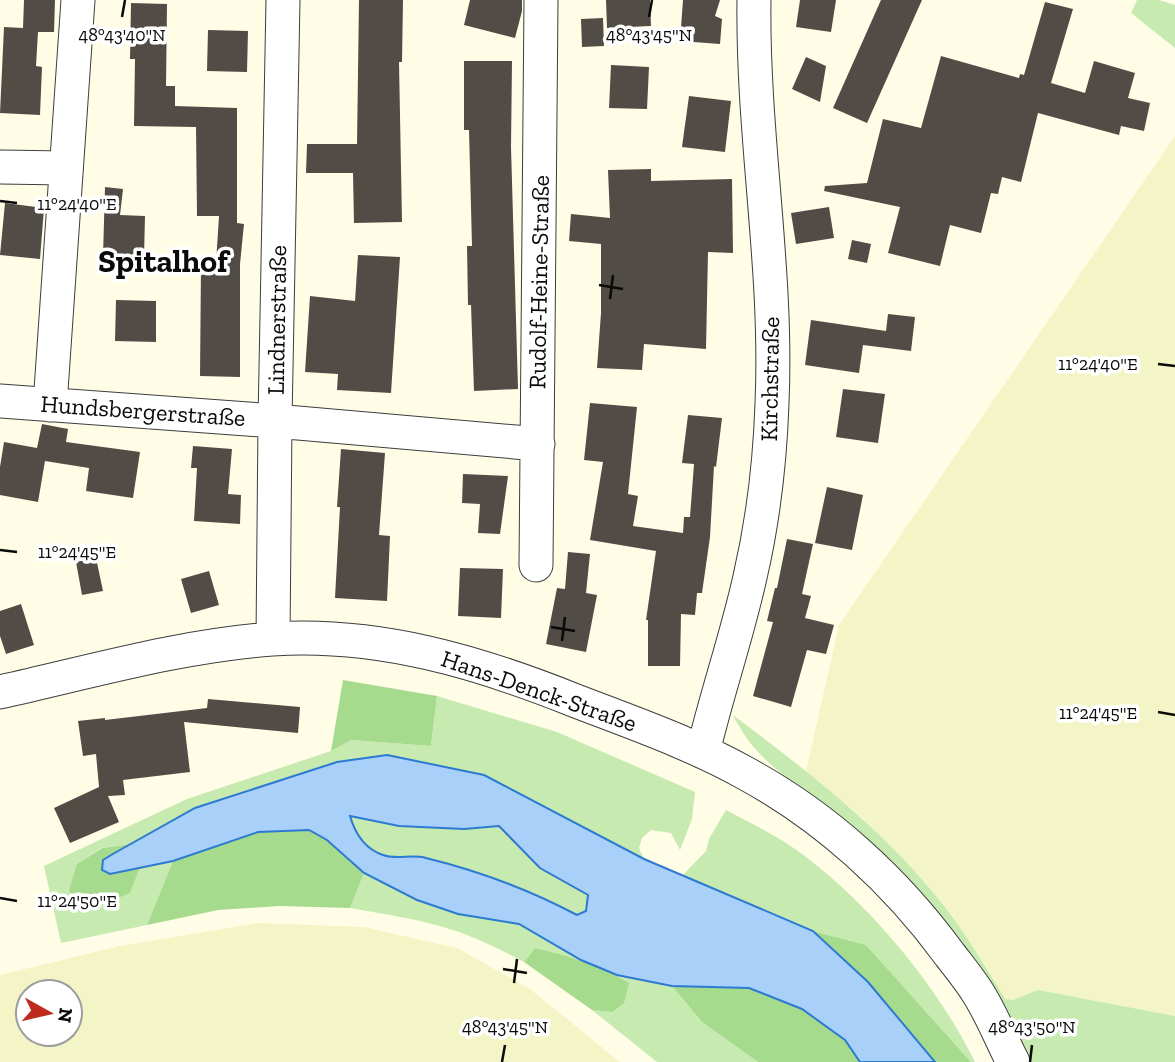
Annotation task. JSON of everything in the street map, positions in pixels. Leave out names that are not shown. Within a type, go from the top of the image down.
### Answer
[{"type":"street","points":[[50,405],[78,0]]},
{"type":"street","name":"Lindnerstraße","points":[[273,639],[283,0]]},
{"type":"street","name":"Rudolf-Heine-Straße","points":[[536,565],[541,0]]},
{"type":"street","name":"Kirchstraße","points":[[702,752],[750,579],[762,515],[772,405],[771,300],[754,0]]},
{"type":"street","points":[[0,167],[66,168]]},
{"type":"street","name":"Hundsbergerstraße","points":[[0,401],[538,444]]},
{"type":"street","name":"Hans-Denck-Straße","points":[[0,692],[180,650],[273,639],[324,639],[423,650],[537,685],[702,752],[796,803],[863,857],[922,916],[978,993],[1013,1062]]},
{"type":"green space","points":[[1137,0],[1159,0],[1175,5],[1175,48],[1131,13]]},
{"type":"green space","points":[[1175,136],[1175,1016],[1038,990],[1013,1000],[1005,999],[972,945],[909,865],[863,819],[806,771],[839,625]]},
{"type":"green space","points":[[343,680],[437,696],[431,746],[351,740],[331,751]]},
{"type":"green space","points":[[437,696],[557,732],[695,792],[692,819],[680,850],[671,833],[651,830],[642,838],[639,848],[644,859],[484,775],[195,808],[131,844],[101,848],[77,864],[130,893],[140,868],[173,861],[147,925],[61,943],[44,866],[187,799],[331,751],[350,740],[431,746]]},
{"type":"green space","points":[[733,715],[816,779],[894,849],[949,913],[1005,999],[1013,1000],[1038,990],[1175,1016],[1175,1062],[1028,1062],[799,788],[754,747]]},
{"type":"green space","points":[[726,810],[783,841],[811,861],[867,911],[917,969],[939,1000],[975,1062],[971,1062],[866,945],[813,931],[682,876],[706,851],[709,839]]},
{"type":"green space","points":[[349,815],[399,826],[464,829],[499,826],[540,868],[589,895],[586,911],[577,915],[522,889],[445,863],[420,857],[382,855],[361,839]]},
{"type":"green space","points":[[309,830],[327,839],[364,873],[350,908],[279,906],[218,910],[147,925],[173,861],[258,832]]},
{"type":"green space","points":[[131,844],[111,855],[110,874],[140,868],[130,893],[101,905],[81,904],[69,891],[77,864],[102,848]]},
{"type":"green space","points":[[364,873],[417,900],[458,914],[519,924],[581,960],[535,948],[524,962],[453,930],[350,908]]},
{"type":"green space","points":[[257,923],[364,927],[457,948],[530,989],[620,1062],[0,1062],[0,975],[120,946]]},
{"type":"green space","points":[[813,931],[866,945],[971,1062],[935,1062]]},
{"type":"green space","points":[[535,948],[572,958],[618,976],[629,983],[624,1003],[612,1012],[592,1010],[524,962]]},
{"type":"green space","points":[[617,975],[672,986],[702,1022],[758,1062],[657,1062],[592,1010],[612,1012],[629,983]]},
{"type":"green space","points":[[672,986],[749,988],[802,1009],[845,1040],[860,1062],[758,1062],[702,1022]]},
{"type":"water","points":[[387,755],[484,775],[644,859],[813,931],[868,982],[935,1062],[860,1062],[845,1040],[802,1009],[749,988],[672,986],[617,975],[581,960],[519,924],[458,914],[417,900],[364,873],[327,840],[309,830],[258,832],[173,861],[110,874],[102,870],[103,860],[195,808],[337,762]],"holes":[[[350,816],[399,826],[464,829],[499,826],[540,868],[588,895],[586,911],[577,915],[522,889],[446,863],[421,857],[383,855],[362,840]]]},
{"type":"building","points":[[24,0],[55,0],[54,32],[38,32],[36,66],[42,67],[40,115],[0,113],[4,27],[23,28]]},
{"type":"building","points":[[359,0],[403,0],[402,62],[399,62],[402,222],[354,223],[353,173],[306,173],[307,144],[357,144]]},
{"type":"building","points":[[470,0],[522,0],[515,38],[464,25]]},
{"type":"building","points":[[606,0],[650,0],[651,26],[607,28]]},
{"type":"building","points":[[683,0],[720,0],[715,16],[722,19],[720,44],[680,41]]},
{"type":"building","points":[[800,0],[836,0],[831,32],[796,27]]},
{"type":"building","points":[[881,0],[922,0],[867,123],[833,108]]},
{"type":"building","points":[[1045,2],[1073,9],[1051,83],[1085,93],[1094,61],[1135,73],[1128,98],[1150,103],[1144,131],[1121,126],[1119,135],[1038,113],[1021,182],[1002,177],[998,194],[991,193],[981,233],[950,225],[940,266],[888,253],[900,207],[824,191],[825,186],[867,183],[883,119],[921,128],[941,56],[1019,78],[1020,74],[1024,75]]},
{"type":"building","points":[[131,3],[167,4],[166,86],[175,86],[175,106],[237,108],[237,223],[244,224],[240,264],[240,377],[200,376],[201,263],[216,263],[219,216],[197,216],[196,127],[134,126],[135,59],[130,59]]},
{"type":"building","points":[[603,18],[604,46],[582,47],[581,19]]},
{"type":"building","points":[[208,30],[248,31],[247,72],[207,71]]},
{"type":"building","points":[[806,57],[826,66],[820,102],[792,89]]},
{"type":"building","points":[[464,61],[512,61],[511,147],[518,389],[474,391],[471,305],[468,305],[467,246],[472,246],[469,130],[464,130]]},
{"type":"building","points":[[611,65],[649,67],[647,109],[609,108]]},
{"type":"building","points":[[689,96],[731,101],[725,152],[682,147]]},
{"type":"building","points":[[651,169],[651,181],[732,179],[733,253],[708,252],[706,349],[644,344],[642,370],[597,368],[601,313],[601,244],[569,241],[571,214],[610,218],[608,170]]},
{"type":"building","points":[[105,187],[123,189],[120,215],[145,216],[144,257],[103,256]]},
{"type":"building","points":[[5,203],[44,208],[40,259],[0,255]]},
{"type":"building","points":[[829,207],[834,238],[796,244],[791,213]]},
{"type":"building","points":[[852,240],[871,244],[867,263],[848,259]]},
{"type":"building","points":[[358,255],[400,257],[391,393],[337,390],[338,374],[305,372],[310,296],[355,301]]},
{"type":"building","points":[[116,300],[156,301],[156,342],[115,341]]},
{"type":"building","points":[[888,314],[915,317],[911,351],[863,345],[859,373],[805,365],[811,320],[886,331]]},
{"type":"building","points":[[843,389],[885,394],[878,443],[836,437]]},
{"type":"building","points":[[590,403],[637,407],[628,494],[638,496],[633,526],[683,533],[684,517],[690,517],[694,464],[682,463],[688,415],[722,418],[716,467],[714,466],[710,537],[702,593],[697,593],[695,615],[681,614],[680,666],[648,666],[646,620],[656,551],[590,540],[603,462],[584,460]]},
{"type":"building","points":[[42,424],[68,429],[66,442],[140,452],[133,498],[86,491],[89,468],[45,461],[38,502],[0,495],[0,467],[4,442],[37,448]]},
{"type":"building","points":[[193,446],[232,449],[228,494],[241,495],[240,524],[194,521],[197,468],[191,468]]},
{"type":"building","points":[[341,449],[385,453],[379,535],[390,536],[387,601],[335,598]]},
{"type":"building","points":[[463,474],[508,476],[500,534],[478,533],[480,504],[462,503]]},
{"type":"building","points":[[827,487],[863,495],[852,550],[815,543]]},
{"type":"building","points":[[787,539],[813,544],[802,594],[811,596],[805,618],[834,625],[826,654],[807,650],[791,707],[753,696],[773,622],[767,621]]},
{"type":"building","points":[[568,552],[590,554],[586,593],[597,595],[586,652],[546,644],[557,588],[565,589]]},
{"type":"building","points":[[96,558],[103,591],[82,595],[76,562]]},
{"type":"building","points":[[460,568],[503,569],[501,618],[458,616]]},
{"type":"building","points":[[209,571],[219,605],[191,613],[181,579]]},
{"type":"building","points":[[21,604],[34,645],[6,654],[0,636],[0,611]]},
{"type":"building","points":[[208,699],[300,707],[298,733],[184,722],[190,772],[123,780],[125,795],[108,796],[119,822],[70,843],[54,808],[99,787],[96,754],[83,756],[78,721],[207,708]]},
{"type":"district","name":"Spitalhof","points":[[163,261]]}]
